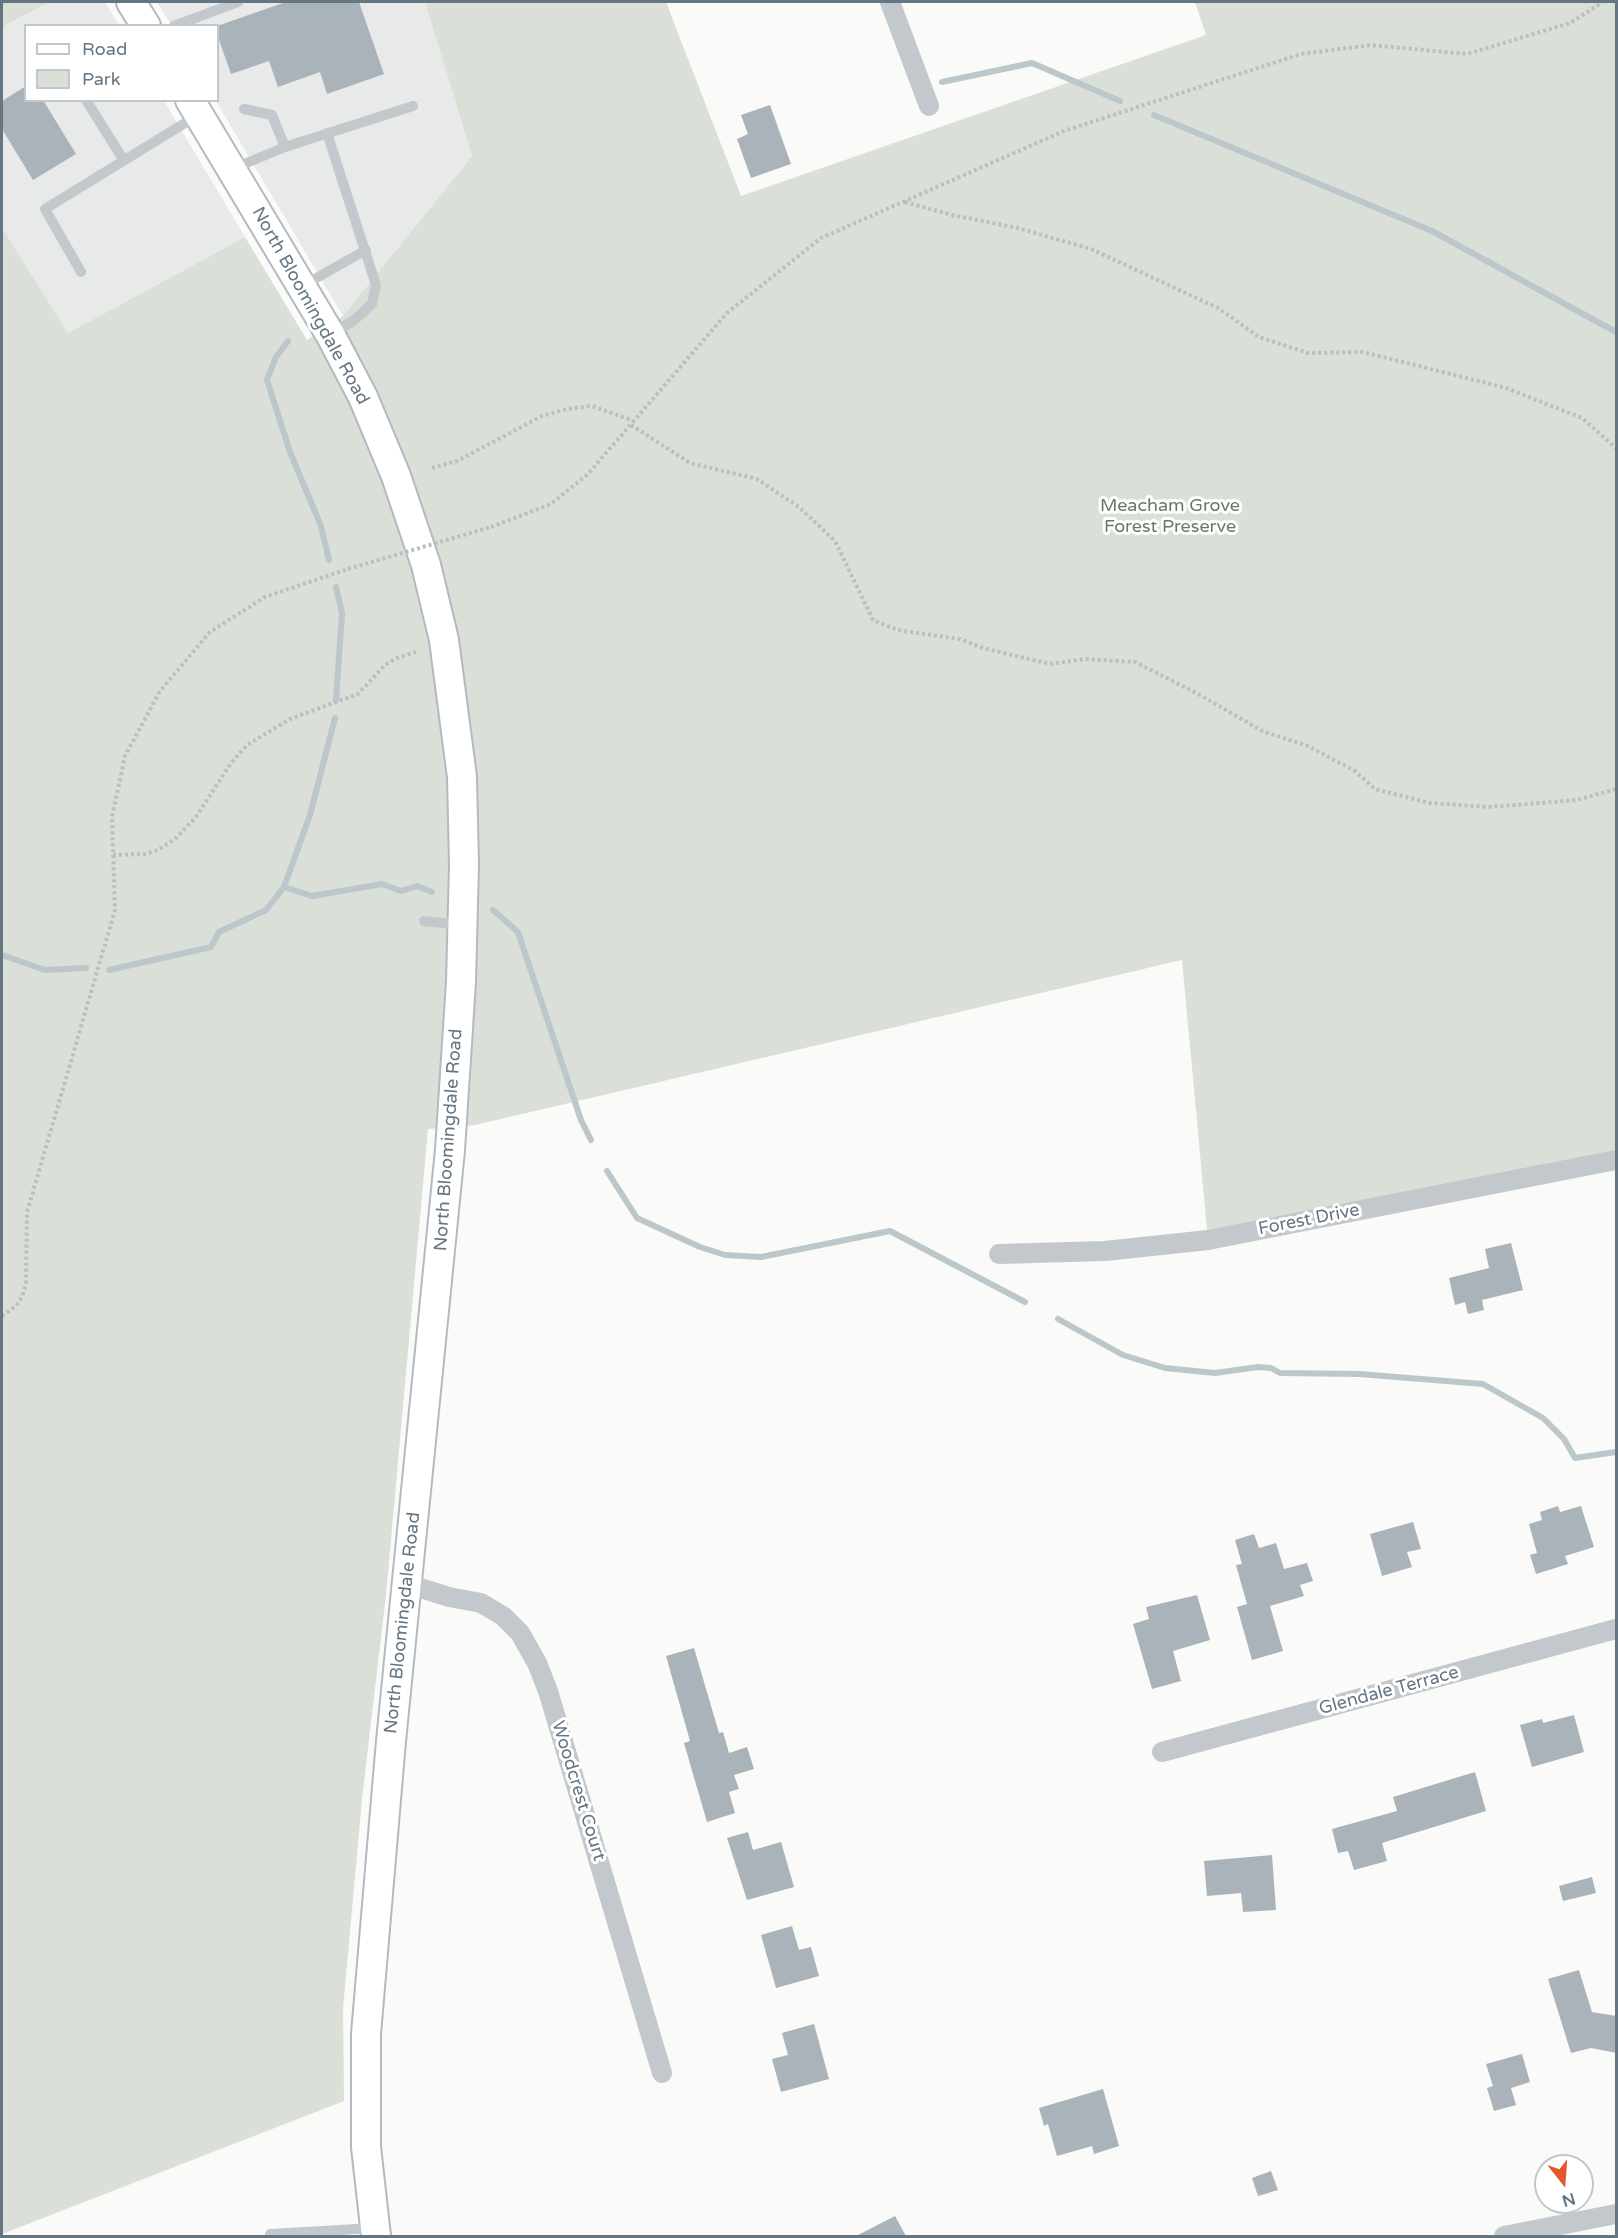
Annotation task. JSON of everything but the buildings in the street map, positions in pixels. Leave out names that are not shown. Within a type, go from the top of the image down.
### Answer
[{"type":"main road","points":[[131,2],[145,24]]},
{"type":"main road","name":"North Bloomingdale Road","points":[[195,107],[330,334],[363,397],[396,476],[426,565],[444,640],[462,777],[463,925],[450,1150],[366,2034],[366,2147],[375,2232]]},
{"type":"street","points":[[890,2],[929,106]]},
{"type":"street","name":"Forest Drive","points":[[999,1254],[1105,1251],[1208,1240],[1617,1160]]},
{"type":"street","name":"Woodcrest Court","points":[[408,1584],[449,1597],[481,1603],[503,1616],[520,1634],[537,1663],[548,1691],[662,2073]]},
{"type":"street","name":"Glendale Terrace","points":[[1162,1752],[1617,1629]]},
{"type":"street","points":[[1504,2236],[1617,2214]]},
{"type":"lane","points":[[179,24],[238,2]]},
{"type":"lane","points":[[87,102],[123,159]]},
{"type":"lane","points":[[231,169],[285,147],[413,106]]},
{"type":"lane","points":[[81,272],[45,209],[123,159],[195,107]]},
{"type":"lane","points":[[244,109],[272,115],[285,147]]},
{"type":"lane","points":[[327,133],[376,285],[372,304],[352,322],[330,334]]},
{"type":"lane","points":[[302,286],[366,250]]},
{"type":"lane","points":[[424,921],[463,925]]},
{"type":"lane","points":[[270,2234],[375,2232]]},
{"type":"path","points":[[2,1316],[16,1306],[26,1284],[27,1212],[115,910],[112,817],[125,756],[160,691],[210,632],[264,597],[348,568],[490,527],[551,504],[588,474],[728,313],[821,238],[1064,132],[1301,54],[1371,45],[1467,54],[1570,23],[1603,2]]},
{"type":"path","points":[[904,201],[952,215],[1018,228],[1091,249],[1218,308],[1259,337],[1308,353],[1363,352],[1506,388],[1582,418],[1617,448]]},
{"type":"path","points":[[432,468],[458,461],[542,417],[592,406],[633,423],[690,463],[757,479],[799,507],[835,541],[873,620],[897,630],[960,639],[983,648],[1050,664],[1085,659],[1135,662],[1200,694],[1264,732],[1306,745],[1355,771],[1375,789],[1430,803],[1500,806],[1577,800],[1617,789]]},
{"type":"path","points":[[113,855],[146,854],[158,850],[175,839],[196,817],[231,763],[247,745],[290,719],[358,694],[385,665],[397,658],[419,651]]},
{"type":"shaded area","points":[[49,2],[105,2],[118,24],[24,24],[24,102],[165,102],[245,237],[68,333],[2,228],[2,27]]},
{"type":"shaded area","points":[[157,2],[425,2],[472,156],[343,316],[217,102],[219,102],[219,24],[170,24]]},
{"type":"green space","points":[[2,2],[49,2],[2,27]]},
{"type":"green space","name":"Meacham Grove Forest Preserve","points":[[425,2],[666,2],[741,196],[1206,35],[1195,2],[1616,2],[1616,1160],[1208,1240],[1182,960],[475,1125],[428,1129],[386,1595],[362,1799],[343,2008],[344,2101],[2,2234],[2,228],[68,333],[245,237],[307,340],[343,316],[472,156]]},
{"type":"waterway","points":[[942,82],[1032,63],[1120,101]]},
{"type":"waterway","points":[[1154,115],[1432,231],[1616,332]]},
{"type":"waterway","points":[[288,341],[276,357],[267,380],[290,452],[321,526],[329,560]]},
{"type":"waterway","points":[[336,587],[342,613],[336,700]]},
{"type":"waterway","points":[[109,970],[211,947],[219,932],[266,910],[284,887],[310,815],[335,718]]},
{"type":"waterway","points":[[284,887],[312,896],[382,884],[401,891],[417,886],[432,892]]},
{"type":"waterway","points":[[493,910],[518,932],[581,1120],[591,1140]]},
{"type":"waterway","points":[[2,955],[45,970],[86,968]]},
{"type":"waterway","points":[[607,1171],[637,1218],[700,1247],[725,1255],[761,1257],[890,1231],[1025,1302]]},
{"type":"waterway","points":[[1058,1319],[1123,1355],[1165,1368],[1215,1373],[1258,1367],[1271,1368],[1280,1373],[1359,1374],[1483,1384],[1543,1418],[1564,1439],[1575,1458],[1616,1452]]}]
